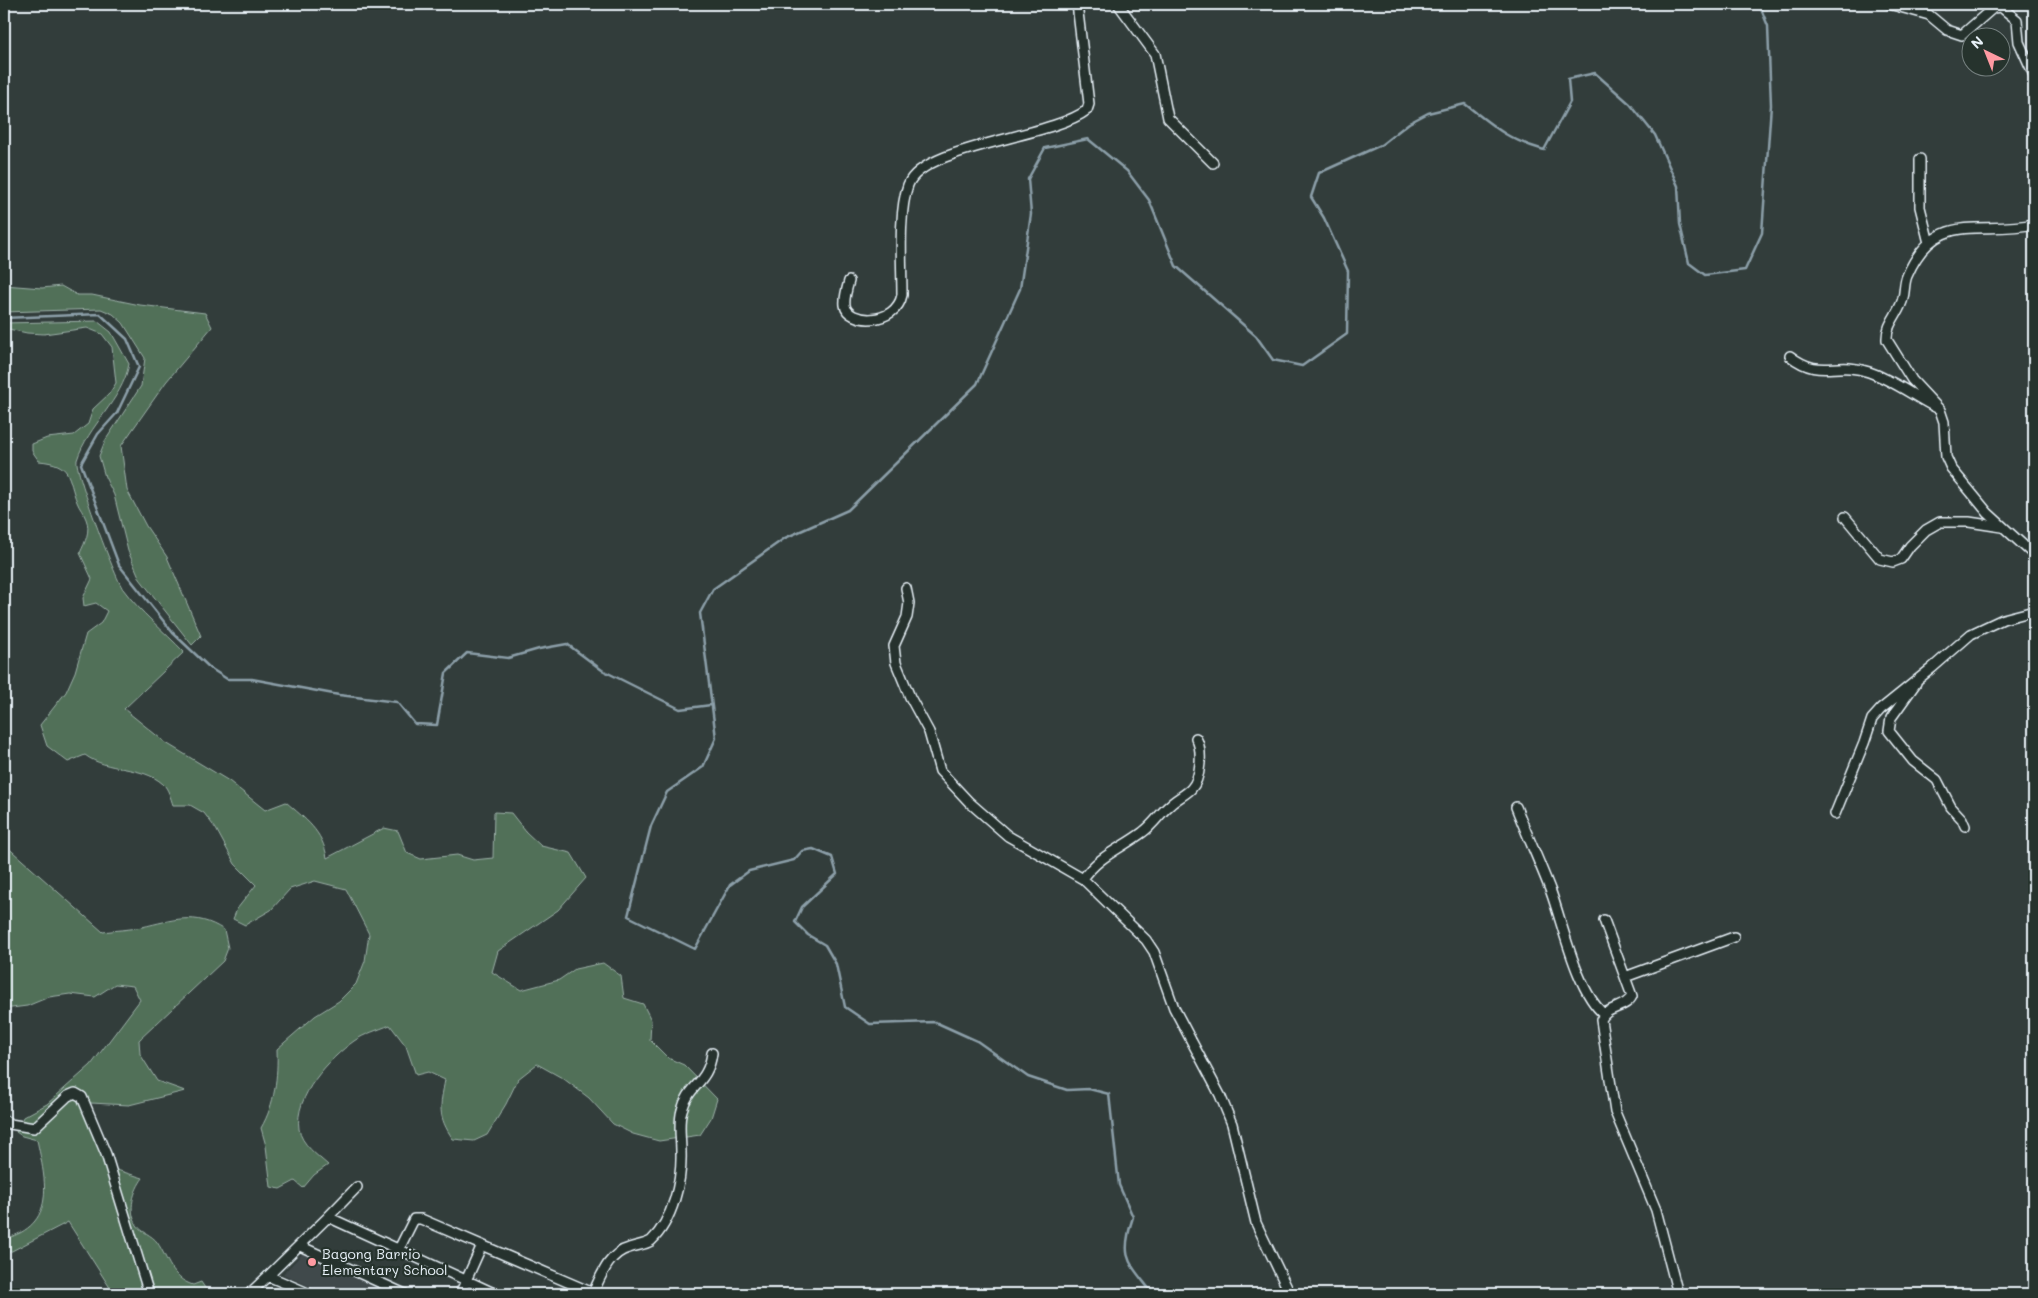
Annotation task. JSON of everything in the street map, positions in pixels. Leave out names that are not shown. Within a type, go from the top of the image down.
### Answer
[{"type":"street","points":[[849,282],[844,304],[853,315],[870,320],[886,317],[893,312],[898,308],[902,295],[904,204],[911,178],[956,152],[982,143],[1040,131],[1081,115],[1087,110],[1089,104],[1078,4]]},
{"type":"street","points":[[1118,4],[1155,54],[1168,118],[1213,162]]},
{"type":"street","points":[[1889,4],[1929,15],[1947,30],[1962,35],[1993,8],[2001,7],[2017,20],[2019,42],[2034,76]]},
{"type":"street","points":[[1920,159],[1920,207],[1929,243]]},
{"type":"street","points":[[2034,224],[2014,227],[1963,227],[1945,232],[1929,243],[1907,276],[1902,303],[1893,317],[1887,335],[1887,340],[1904,370],[1940,410],[1944,422],[1947,462],[1988,513],[2034,555]]},
{"type":"street","points":[[1790,356],[1802,366],[1814,370],[1839,366],[1870,372],[1940,410]]},
{"type":"street","points":[[1845,517],[1880,560],[1893,562],[1901,559],[1910,546],[1926,530],[1940,522],[1969,522],[2003,527]]},
{"type":"street","points":[[906,588],[907,617],[894,646],[896,663],[910,697],[929,732],[940,771],[969,802],[1008,836],[1083,879],[1146,940],[1154,952],[1174,1008],[1220,1095],[1232,1124],[1256,1222],[1290,1294]]},
{"type":"street","points":[[1834,814],[1872,719],[1880,709],[1979,629],[2016,614],[2034,610]]},
{"type":"street","points":[[1918,680],[1891,718],[1888,731],[1913,761],[1937,780],[1951,807],[1962,819],[1965,826]]},
{"type":"street","points":[[1083,879],[1097,862],[1142,833],[1170,805],[1193,787],[1201,755],[1200,745],[1196,738]]},
{"type":"street","points":[[1516,807],[1550,891],[1574,960],[1592,1000],[1604,1014]]},
{"type":"street","points":[[1604,920],[1632,996],[1630,1001],[1604,1014],[1601,1020],[1615,1112],[1656,1210],[1678,1294]]},
{"type":"street","points":[[1625,977],[1734,937]]},
{"type":"street","points":[[398,1251],[414,1219],[421,1220],[594,1294],[614,1256],[627,1248],[651,1241],[671,1209],[679,1184],[682,1161],[679,1121],[682,1109],[688,1094],[708,1073],[712,1054]]},
{"type":"street","points":[[4,1120],[10,1124],[34,1128],[68,1096],[75,1093],[82,1097],[106,1154],[149,1294]]},
{"type":"street","points":[[249,1294],[300,1246],[357,1186]]},
{"type":"street","points":[[328,1217],[398,1251],[496,1294]]},
{"type":"street","points":[[460,1294],[482,1245]]},
{"type":"street","points":[[300,1246],[405,1294]]},
{"type":"street","points":[[268,1276],[307,1294]]},
{"type":"shaded area","name":"Bagong Barrio Elementary School","points":[[305,1251],[399,1294],[326,1294],[283,1274]]},
{"type":"green space","points":[[4,285],[42,288],[61,286],[77,295],[92,295],[140,305],[205,313],[212,327],[166,382],[121,446],[127,490],[146,526],[167,557],[201,636],[192,645],[140,579],[128,551],[114,495],[105,477],[99,456],[105,441],[141,386],[145,358],[123,323],[113,314],[101,309],[4,312]]},
{"type":"green space","points":[[97,321],[111,332],[129,364],[119,390],[82,447],[77,460],[78,468],[96,524],[123,589],[144,613],[184,652],[124,709],[166,743],[229,781],[265,810],[286,802],[312,826],[322,840],[327,858],[384,828],[398,831],[407,853],[421,859],[457,855],[473,860],[493,858],[494,812],[511,813],[526,832],[541,846],[571,853],[586,878],[558,910],[498,951],[492,972],[521,990],[559,980],[575,969],[603,963],[621,976],[624,998],[643,1004],[651,1020],[650,1040],[668,1058],[684,1065],[717,1099],[711,1118],[700,1135],[659,1141],[633,1134],[613,1124],[589,1098],[564,1079],[537,1064],[518,1079],[506,1104],[487,1135],[474,1141],[453,1139],[444,1124],[441,1111],[445,1080],[428,1072],[416,1075],[406,1046],[390,1025],[362,1036],[344,1049],[315,1079],[302,1104],[299,1116],[300,1134],[311,1149],[328,1165],[314,1175],[303,1188],[295,1181],[280,1189],[271,1187],[266,1146],[261,1128],[270,1109],[275,1090],[277,1049],[315,1016],[339,1001],[356,984],[365,961],[369,934],[346,889],[315,881],[290,889],[271,910],[245,925],[233,919],[237,909],[256,885],[235,864],[216,829],[204,813],[190,805],[173,805],[165,786],[155,778],[104,764],[85,755],[68,762],[47,746],[40,725],[66,692],[75,672],[86,634],[101,623],[107,611],[96,603],[84,606],[83,598],[92,579],[80,553],[88,528],[70,479],[67,473],[58,465],[39,461],[32,451],[32,444],[47,438],[74,435],[88,424],[93,409],[109,394],[116,383],[112,347],[102,334],[87,328],[44,334],[27,333],[4,328],[4,323]]},
{"type":"green space","points":[[4,844],[103,932],[184,919],[203,921],[224,930],[228,948],[223,961],[139,1040],[140,1054],[157,1081],[185,1091],[129,1105],[91,1103],[83,1110],[107,1167],[143,1178],[137,1188],[132,1207],[132,1213],[137,1225],[157,1242],[171,1268],[180,1278],[193,1285],[201,1282],[209,1294],[114,1294],[68,1222],[4,1255],[4,1239],[21,1232],[33,1224],[40,1213],[44,1200],[43,1171],[37,1140],[22,1136],[16,1132],[23,1117],[47,1104],[91,1065],[140,1000],[133,986],[115,984],[95,997],[70,994],[49,997],[27,1006],[4,1009]]},
{"type":"waterway","points":[[1153,1294],[1132,1267],[1127,1251],[1127,1242],[1133,1217],[1119,1185],[1109,1094],[1089,1089],[1067,1090],[1028,1077],[977,1041],[935,1022],[870,1024],[845,1007],[836,964],[825,945],[808,935],[795,922],[802,907],[837,874],[832,857],[813,849],[802,851],[794,860],[749,871],[730,885],[695,949],[628,916],[651,826],[667,792],[703,767],[716,738],[700,613],[713,589],[785,538],[848,510],[977,384],[1020,289],[1031,214],[1028,179],[1045,148],[1088,139],[1127,171],[1149,200],[1176,266],[1256,336],[1273,360],[1302,366],[1347,334],[1348,271],[1324,218],[1311,197],[1319,173],[1381,145],[1409,123],[1428,113],[1465,104],[1493,126],[1511,137],[1544,150],[1570,102],[1568,79],[1595,73],[1630,104],[1655,135],[1678,186],[1680,224],[1689,263],[1705,275],[1745,270],[1762,233],[1771,105],[1768,26],[1759,4]]},
{"type":"waterway","points":[[4,318],[100,314],[127,339],[139,367],[117,413],[98,434],[81,464],[119,565],[173,633],[210,668],[227,679],[252,679],[339,695],[397,702],[415,724],[437,725],[446,673],[467,653],[508,658],[539,649],[567,644],[602,670],[680,709],[711,705]]},
{"type":"place","name":"Bagong Barrio Elementary School","points":[[312,1262]]}]
